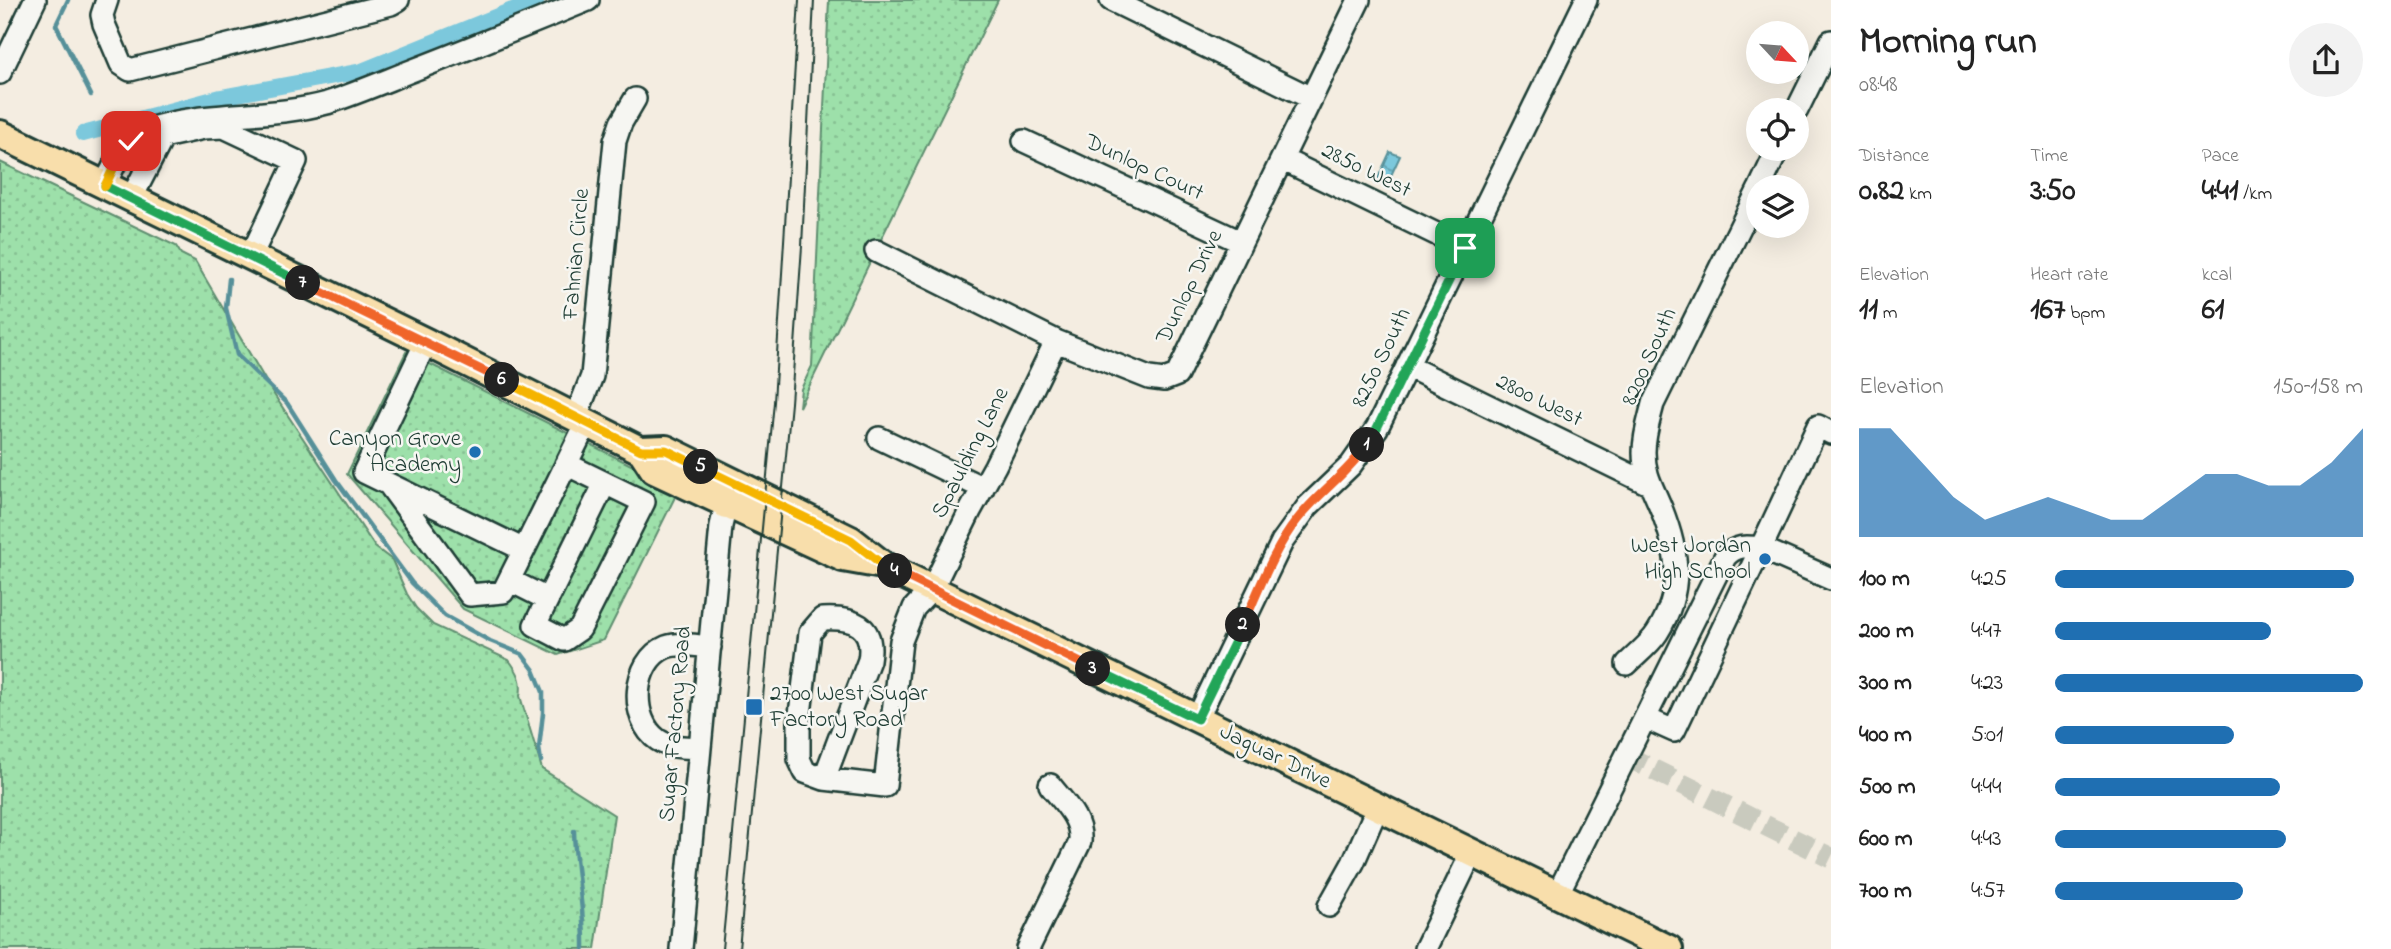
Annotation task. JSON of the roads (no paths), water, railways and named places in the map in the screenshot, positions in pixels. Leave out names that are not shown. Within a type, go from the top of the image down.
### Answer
[{"type":"main road","name":"Jaguar Drive","points":[[0,134],[641,450],[666,450],[851,540],[883,565],[1668,949]]},
{"type":"main road","points":[[641,450],[711,485],[726,505]]},
{"type":"main road","name":"Jaguar Drive","points":[[726,505],[843,558],[883,565]]},
{"type":"street","points":[[0,73],[35,0]]},
{"type":"street","points":[[106,2],[102,15],[104,24],[121,64],[130,70],[367,11],[398,0]]},
{"type":"street","points":[[104,186],[121,152],[147,130],[327,103],[588,0]]},
{"type":"street","points":[[1111,0],[1311,98]]},
{"type":"street","name":"Dunlop Drive","points":[[876,251],[1056,341],[1149,377],[1164,380],[1177,375],[1359,0]]},
{"type":"street","name":"8250 South","points":[[1197,719],[1282,542],[1308,506],[1351,465],[1377,428],[1586,0]]},
{"type":"street","points":[[1803,98],[1831,41]]},
{"type":"street","name":"Fahnian Circle","points":[[509,580],[566,464],[581,420],[592,376],[615,141],[621,123],[635,99]]},
{"type":"street","points":[[131,199],[163,137],[204,128],[224,127],[296,160],[250,258]]},
{"type":"street","name":"Dunlop Court","points":[[1024,141],[1241,242]]},
{"type":"street","name":"2850 West","points":[[1282,159],[1465,248]]},
{"type":"street","name":"8200 South","points":[[1627,664],[1657,634],[1670,606],[1677,562],[1673,538],[1649,484],[1644,454],[1646,429],[1654,404],[1746,215]]},
{"type":"street","name":"Spaulding Lane","points":[[824,779],[885,786],[901,641],[914,608],[932,589],[1056,341]]},
{"type":"street","points":[[426,342],[364,472],[524,550]]},
{"type":"street","name":"2800 West","points":[[1407,366],[1649,484]]},
{"type":"street","points":[[1645,718],[1674,731],[1818,426],[1831,433]]},
{"type":"street","points":[[879,438],[983,488]]},
{"type":"street","points":[[566,464],[605,483],[644,502],[580,629],[564,640],[535,625],[605,483]]},
{"type":"street","points":[[389,484],[470,595],[503,592],[509,580],[547,599]]},
{"type":"street","name":"Sugar Factory Road","points":[[681,949],[721,526],[726,505]]},
{"type":"street","points":[[1557,895],[1725,557],[1732,549],[1742,546],[1761,548],[1831,579]]},
{"type":"street","points":[[839,618],[855,621],[866,631],[872,645],[869,660],[824,779],[805,772],[799,760],[799,722],[810,633],[822,619],[839,618]]},
{"type":"street","points":[[700,748],[670,745],[649,733],[640,716],[638,692],[648,662],[657,652],[676,645],[710,647]]},
{"type":"street","points":[[1028,949],[1080,842],[1078,821],[1050,785]]},
{"type":"street","points":[[1329,906],[1353,863],[1378,806]]},
{"type":"street","points":[[1425,949],[1472,852]]},
{"type":"water","points":[[1390,152],[1400,156],[1388,182],[1378,178]]},
{"type":"waterway","points":[[68,0],[56,25],[91,95]]},
{"type":"waterway","points":[[83,134],[221,97],[362,71],[537,0]]},
{"type":"waterway","points":[[229,279],[226,308],[237,355],[287,403],[336,480],[412,583],[445,616],[490,641],[522,654],[534,670],[543,692],[539,748],[541,761]]},
{"type":"waterway","points":[[574,831],[584,949]]},
{"type":"tunnel","points":[[1626,756],[1831,858]]},
{"type":"tram line","points":[[722,949],[774,402],[799,0]]},
{"type":"tram line","points":[[739,949],[791,403],[814,0]]},
{"type":"place","name":"Canyon Grove Academy","points":[[475,452]]},
{"type":"place","name":"West Jordan High School","points":[[1765,559]]},
{"type":"place","name":"2700 West Sugar Factory Road","points":[[754,707]]}]
